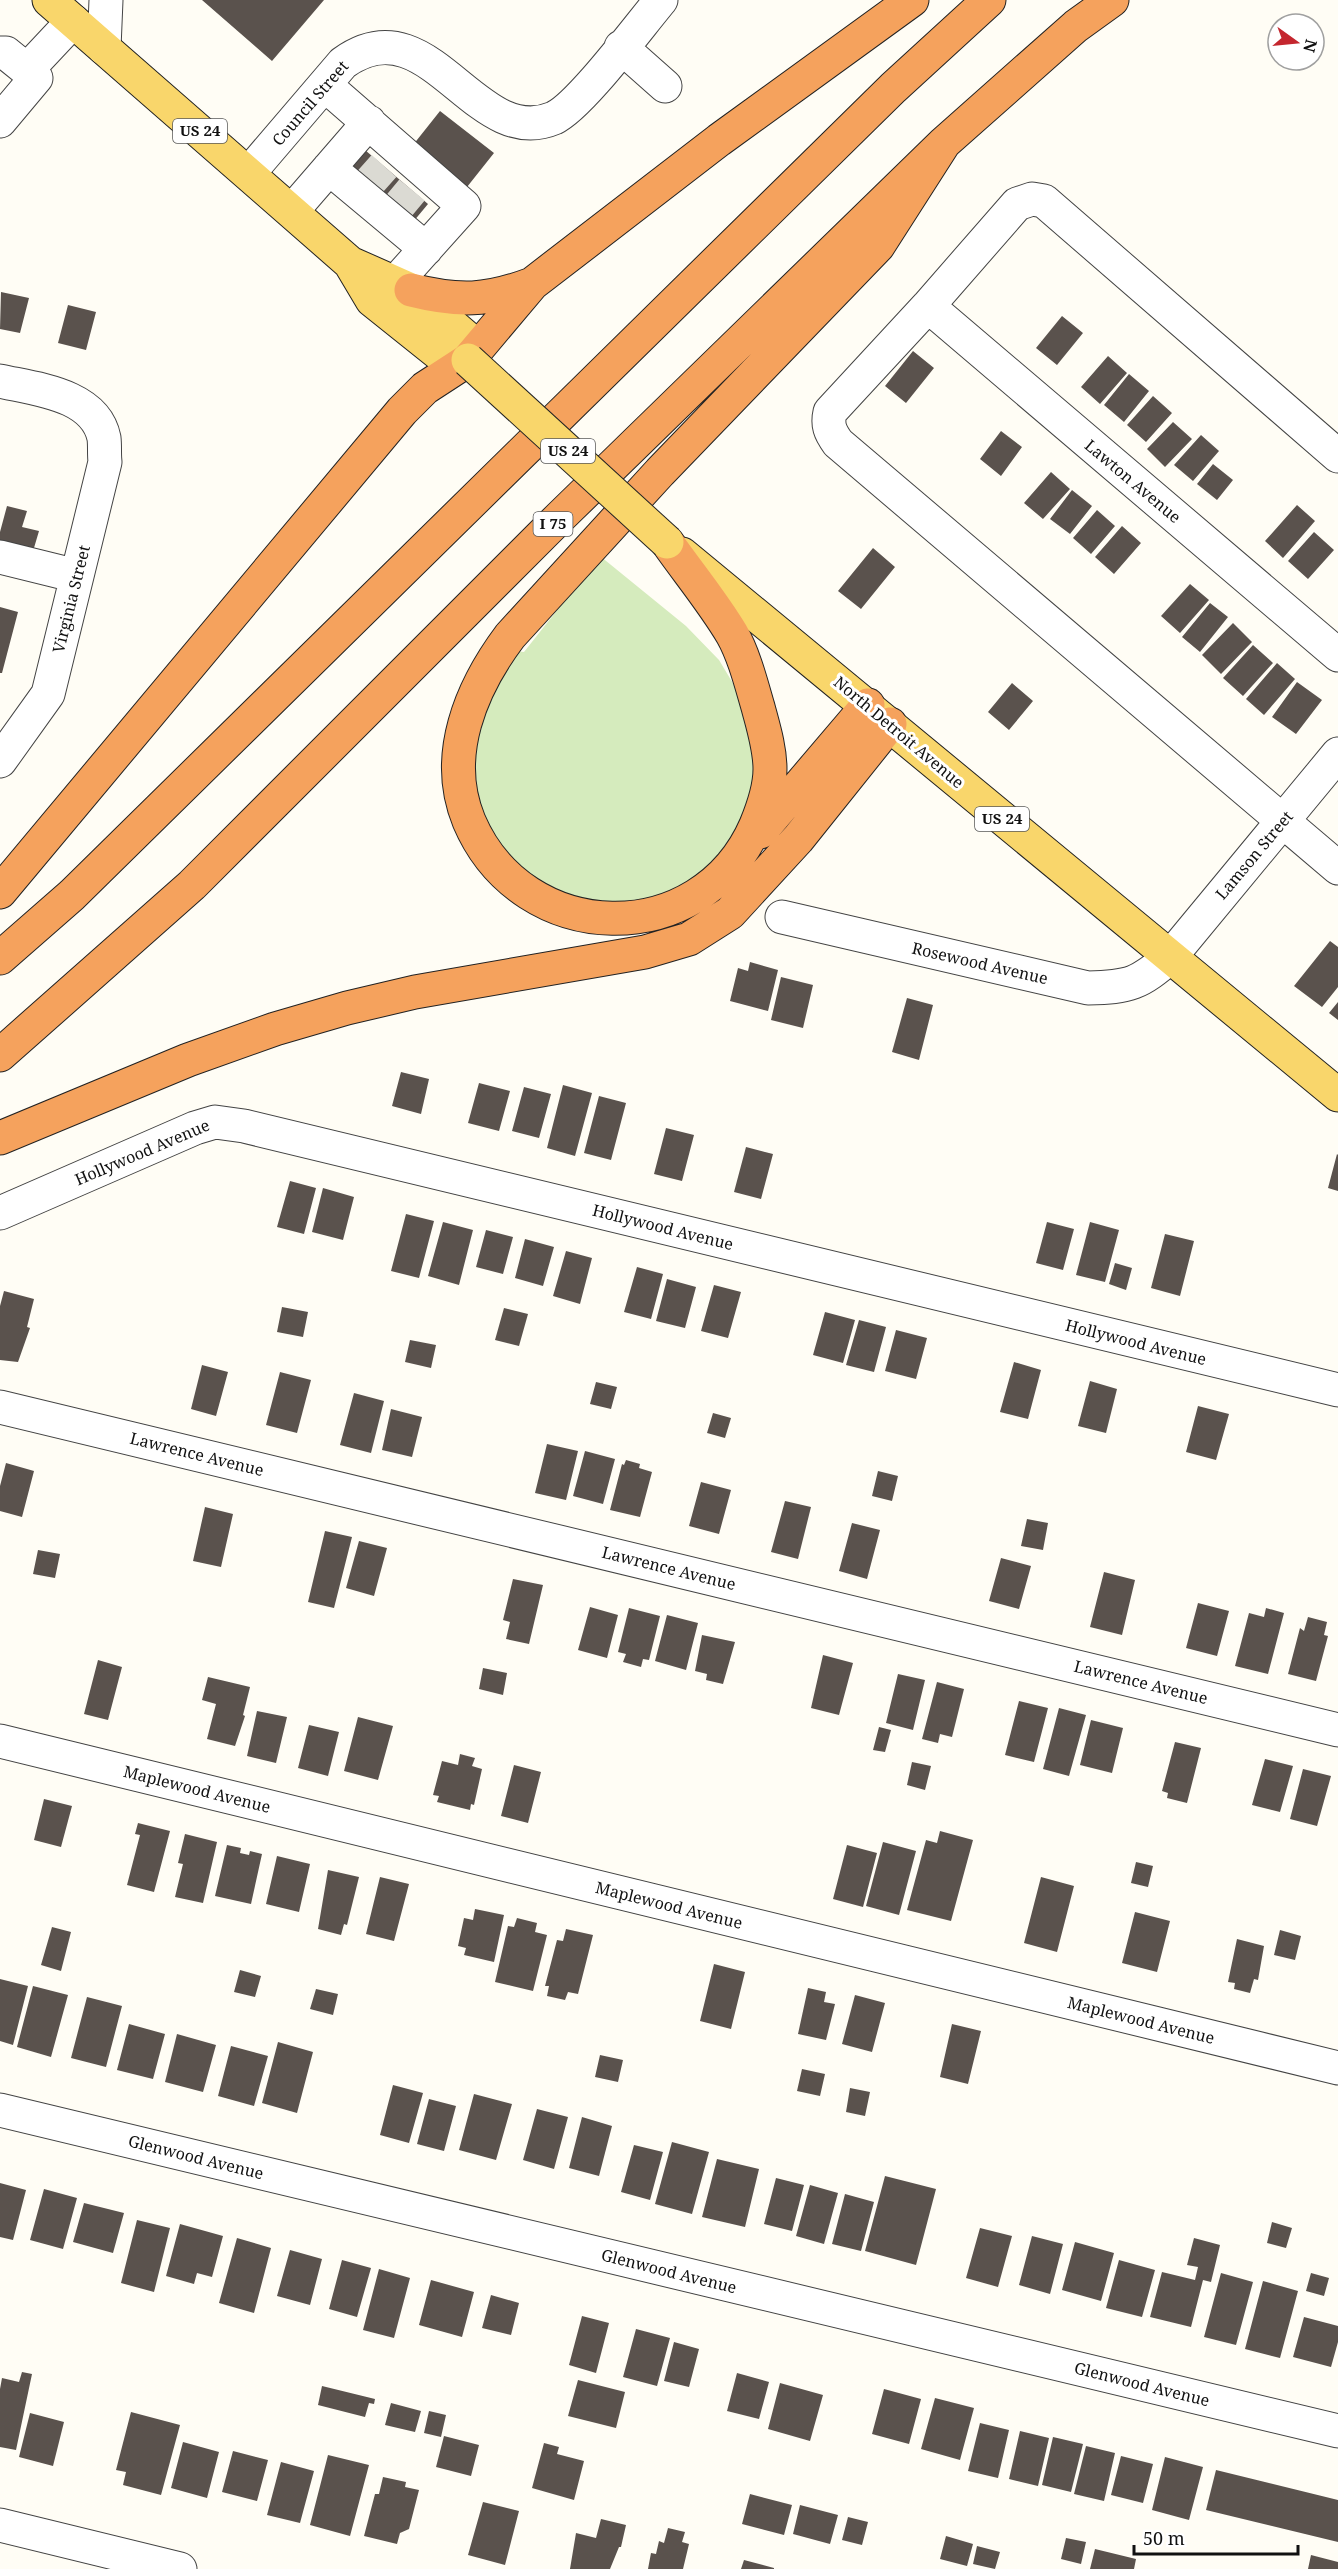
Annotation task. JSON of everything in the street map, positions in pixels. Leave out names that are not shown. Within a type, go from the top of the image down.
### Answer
[{"type":"highway","points":[[0,892],[402,411],[425,388],[468,360],[532,284],[690,162],[912,0]]},
{"type":"highway","points":[[0,958],[72,895],[893,88],[989,0]]},
{"type":"highway","name":"I 75","points":[[0,1055],[192,885],[560,517],[944,143],[1076,26],[1112,0]]},
{"type":"highway","points":[[879,715],[717,878],[683,903],[637,917],[596,918],[557,910],[518,887],[495,866],[478,843],[463,805],[459,778],[463,728],[475,691],[490,663],[510,636],[660,472],[878,246],[944,143]]},
{"type":"highway","points":[[403,287],[437,297],[471,300],[505,294],[532,284]]},
{"type":"highway","points":[[667,542],[732,636],[754,693],[765,734],[770,769],[764,805],[745,850]]},
{"type":"highway","points":[[0,1138],[189,1060],[275,1029],[347,1008],[415,992],[645,952],[689,939],[730,913],[798,839],[879,715]]},
{"type":"main road","name":"US 24","points":[[49,0],[350,263],[372,300],[447,360],[468,360],[466,338],[403,287],[350,263]]},
{"type":"main road","name":"North Detroit Avenue","points":[[468,360],[667,542],[1338,1095]]},
{"type":"street","points":[[104,48],[106,0]]},
{"type":"street","name":"Council Street","points":[[249,173],[355,52],[383,43],[408,45],[429,55],[498,113],[540,123],[556,117],[576,100],[661,0]]},
{"type":"street","points":[[27,70],[73,21]]},
{"type":"street","points":[[621,47],[665,86]]},
{"type":"street","points":[[0,53],[6,53],[36,78],[0,121]]},
{"type":"street","points":[[325,85],[369,122],[378,173],[406,197],[464,206],[426,249],[403,287]]},
{"type":"street","points":[[292,211],[369,122]]},
{"type":"street","points":[[330,168],[378,173],[406,197],[426,249]]},
{"type":"street","points":[[1338,456],[1044,201],[1032,199],[1017,204],[928,306],[830,411],[828,422],[831,434],[838,443],[1338,868]]},
{"type":"street","name":"Lawton Avenue","points":[[928,306],[1338,655]]},
{"type":"street","name":"Virginia Street","points":[[0,381],[58,395],[80,404],[98,424],[104,438],[105,462],[48,694],[2,754]]},
{"type":"street","points":[[0,557],[77,576]]},
{"type":"street","name":"Lamson Street","points":[[1171,956],[1338,754]]},
{"type":"street","name":"Rosewood Avenue","points":[[783,917],[1088,988],[1121,987],[1146,978],[1171,956]]},
{"type":"street","name":"Hollywood Avenue","points":[[0,1213],[195,1128],[216,1122],[256,1129],[1338,1390]]},
{"type":"street","name":"Lawrence Avenue","points":[[0,1407],[1338,1730]]},
{"type":"street","name":"Maplewood Avenue","points":[[0,1741],[1338,2068]]},
{"type":"street","name":"Glenwood Avenue","points":[[0,2110],[1338,2432]]},
{"type":"street","points":[[0,2525],[180,2569]]},
{"type":"green space","points":[[600,556],[686,626],[719,660],[746,705],[754,750],[754,787],[741,829],[714,864],[677,893],[641,907],[567,900],[492,846],[469,773],[488,685],[514,651],[524,652]]},
{"type":"building","points":[[202,0],[324,0],[272,61]]},
{"type":"building","points":[[440,111],[494,153],[467,187],[413,145]]},
{"type":"building","points":[[365,150],[428,204],[413,222],[348,167]]},
{"type":"building","points":[[1,292],[29,298],[20,333],[0,329]]},
{"type":"building","points":[[68,305],[96,312],[86,350],[58,343]]},
{"type":"building","points":[[1062,316],[1083,333],[1057,365],[1036,348]]},
{"type":"building","points":[[913,351],[934,368],[906,403],[885,386]]},
{"type":"building","points":[[1108,356],[1127,373],[1100,404],[1081,387]]},
{"type":"building","points":[[1129,374],[1149,391],[1124,422],[1104,405]]},
{"type":"building","points":[[1153,396],[1172,413],[1146,442],[1127,425]]},
{"type":"building","points":[[1173,422],[1192,439],[1165,467],[1147,449]]},
{"type":"building","points":[[1001,431],[1022,447],[1001,476],[980,459]]},
{"type":"building","points":[[1201,435],[1219,451],[1193,481],[1174,465]]},
{"type":"building","points":[[1213,464],[1233,480],[1217,500],[1197,484]]},
{"type":"building","points":[[1051,472],[1070,489],[1043,519],[1024,503]]},
{"type":"building","points":[[1072,490],[1092,506],[1070,534],[1050,519]]},
{"type":"building","points":[[1297,505],[1315,521],[1283,558],[1265,541]]},
{"type":"building","points":[[7,506],[27,511],[22,527],[39,531],[31,558],[0,550],[0,532]]},
{"type":"building","points":[[1097,510],[1115,526],[1091,554],[1073,538]]},
{"type":"building","points":[[1122,526],[1141,543],[1114,574],[1095,557]]},
{"type":"building","points":[[1314,532],[1334,550],[1308,579],[1288,561]]},
{"type":"building","points":[[873,548],[895,567],[861,609],[838,591]]},
{"type":"building","points":[[1190,584],[1209,600],[1180,633],[1161,616]]},
{"type":"building","points":[[1210,603],[1228,617],[1200,652],[1182,637]]},
{"type":"building","points":[[0,607],[18,612],[2,673],[0,673]]},
{"type":"building","points":[[1233,623],[1252,642],[1221,674],[1202,655]]},
{"type":"building","points":[[1253,645],[1273,663],[1243,696],[1223,678]]},
{"type":"building","points":[[1277,663],[1295,679],[1264,715],[1246,699]]},
{"type":"building","points":[[1297,682],[1322,700],[1296,734],[1272,717]]},
{"type":"building","points":[[1012,683],[1033,701],[1009,730],[988,712]]},
{"type":"building","points":[[1330,941],[1338,947],[1338,987],[1322,1007],[1294,986]]},
{"type":"building","points":[[750,962],[778,970],[768,1011],[730,1001],[738,968],[748,971]]},
{"type":"building","points":[[781,977],[813,985],[803,1028],[771,1020]]},
{"type":"building","points":[[907,998],[933,1005],[919,1060],[892,1052]]},
{"type":"building","points":[[1338,1002],[1338,1020],[1329,1013]]},
{"type":"building","points":[[401,1072],[429,1079],[421,1114],[392,1106]]},
{"type":"building","points":[[479,1083],[510,1091],[499,1131],[468,1123]]},
{"type":"building","points":[[563,1085],[592,1093],[575,1156],[547,1148]]},
{"type":"building","points":[[524,1087],[551,1094],[539,1138],[512,1131]]},
{"type":"building","points":[[599,1096],[626,1103],[611,1160],[584,1153]]},
{"type":"building","points":[[666,1128],[694,1135],[682,1181],[654,1174]]},
{"type":"building","points":[[746,1147],[773,1154],[761,1199],[734,1192]]},
{"type":"building","points":[[1338,1155],[1338,1191],[1328,1188]]},
{"type":"building","points":[[290,1181],[316,1188],[304,1234],[277,1227]]},
{"type":"building","points":[[323,1188],[354,1197],[343,1240],[312,1232]]},
{"type":"building","points":[[406,1214],[434,1221],[419,1278],[391,1271]]},
{"type":"building","points":[[443,1222],[473,1230],[459,1285],[428,1276]]},
{"type":"building","points":[[1047,1222],[1074,1229],[1063,1270],[1036,1263]]},
{"type":"building","points":[[1090,1222],[1119,1230],[1105,1282],[1076,1275]]},
{"type":"building","points":[[486,1230],[513,1237],[503,1274],[476,1267]]},
{"type":"building","points":[[1165,1234],[1194,1241],[1180,1296],[1151,1288]]},
{"type":"building","points":[[525,1239],[554,1247],[543,1286],[515,1278]]},
{"type":"building","points":[[566,1251],[592,1258],[580,1304],[553,1296]]},
{"type":"building","points":[[1115,1263],[1132,1268],[1126,1290],[1109,1284]]},
{"type":"building","points":[[637,1267],[663,1274],[651,1319],[624,1312]]},
{"type":"building","points":[[667,1279],[696,1287],[685,1328],[656,1321]]},
{"type":"building","points":[[714,1285],[741,1292],[728,1338],[701,1331]]},
{"type":"building","points":[[4,1291],[34,1299],[27,1327],[30,1328],[18,1362],[0,1360],[0,1306]]},
{"type":"building","points":[[282,1307],[308,1312],[303,1337],[277,1332]]},
{"type":"building","points":[[504,1308],[528,1314],[519,1346],[495,1340]]},
{"type":"building","points":[[825,1312],[855,1320],[843,1363],[813,1355]]},
{"type":"building","points":[[859,1320],[886,1327],[874,1372],[846,1365]]},
{"type":"building","points":[[896,1330],[927,1338],[916,1379],[885,1371]]},
{"type":"building","points":[[410,1340],[436,1345],[431,1368],[405,1362]]},
{"type":"building","points":[[1014,1362],[1041,1370],[1028,1419],[1000,1412]]},
{"type":"building","points":[[202,1365],[228,1372],[216,1416],[191,1409]]},
{"type":"building","points":[[280,1372],[311,1380],[297,1433],[266,1425]]},
{"type":"building","points":[[1090,1381],[1117,1389],[1106,1433],[1078,1426]]},
{"type":"building","points":[[596,1382],[617,1387],[611,1409],[590,1404]]},
{"type":"building","points":[[354,1393],[384,1401],[371,1453],[340,1445]]},
{"type":"building","points":[[1198,1406],[1229,1414],[1216,1460],[1186,1452]]},
{"type":"building","points":[[391,1409],[422,1417],[412,1457],[382,1450]]},
{"type":"building","points":[[713,1413],[731,1418],[725,1438],[707,1433]]},
{"type":"building","points":[[547,1444],[578,1451],[566,1500],[535,1493]]},
{"type":"building","points":[[585,1451],[615,1459],[603,1504],[573,1496]]},
{"type":"building","points":[[626,1460],[640,1464],[639,1468],[652,1472],[640,1517],[610,1510],[622,1464],[624,1465]]},
{"type":"building","points":[[6,1463],[34,1471],[22,1517],[0,1511],[0,1486]]},
{"type":"building","points":[[878,1471],[898,1476],[892,1501],[872,1496]]},
{"type":"building","points":[[701,1482],[731,1490],[719,1534],[689,1526]]},
{"type":"building","points":[[785,1501],[811,1507],[798,1559],[771,1552]]},
{"type":"building","points":[[205,1507],[233,1514],[221,1567],[193,1561]]},
{"type":"building","points":[[1027,1519],[1048,1523],[1043,1550],[1021,1546]]},
{"type":"building","points":[[852,1523],[880,1530],[867,1579],[839,1571]]},
{"type":"building","points":[[325,1531],[352,1537],[334,1608],[308,1602]]},
{"type":"building","points":[[359,1541],[387,1548],[374,1596],[346,1588]]},
{"type":"building","points":[[38,1550],[60,1554],[55,1578],[33,1574]]},
{"type":"building","points":[[1001,1558],[1031,1566],[1019,1609],[989,1601]]},
{"type":"building","points":[[1104,1572],[1135,1580],[1122,1635],[1090,1627]]},
{"type":"building","points":[[513,1579],[543,1585],[529,1644],[506,1639],[510,1622],[503,1620]]},
{"type":"building","points":[[1198,1603],[1229,1611],[1217,1656],[1186,1648]]},
{"type":"building","points":[[590,1607],[618,1615],[607,1658],[578,1650]]},
{"type":"building","points":[[629,1608],[660,1616],[649,1660],[643,1659],[641,1667],[623,1662],[626,1654],[618,1652]]},
{"type":"building","points":[[1266,1608],[1284,1613],[1268,1674],[1235,1666],[1249,1613],[1264,1617]]},
{"type":"building","points":[[667,1615],[698,1623],[686,1670],[655,1661]]},
{"type":"building","points":[[1308,1617],[1327,1622],[1324,1635],[1328,1636],[1316,1681],[1288,1674],[1300,1628],[1304,1631]]},
{"type":"building","points":[[702,1635],[735,1642],[723,1684],[706,1680],[707,1674],[695,1671]]},
{"type":"building","points":[[823,1655],[853,1663],[839,1715],[811,1708]]},
{"type":"building","points":[[98,1660],[122,1667],[108,1720],[84,1714]]},
{"type":"building","points":[[483,1668],[507,1673],[503,1695],[479,1689]]},
{"type":"building","points":[[898,1674],[925,1680],[913,1730],[886,1723]]},
{"type":"building","points":[[208,1677],[250,1687],[243,1715],[245,1716],[235,1746],[207,1739],[216,1704],[202,1700]]},
{"type":"building","points":[[937,1682],[964,1689],[952,1737],[940,1734],[938,1743],[922,1739]]},
{"type":"building","points":[[1019,1701],[1048,1708],[1034,1762],[1005,1755]]},
{"type":"building","points":[[1059,1708],[1086,1715],[1069,1776],[1043,1769]]},
{"type":"building","points":[[257,1711],[287,1717],[276,1763],[247,1756]]},
{"type":"building","points":[[358,1717],[393,1726],[378,1780],[344,1771]]},
{"type":"building","points":[[1091,1720],[1123,1728],[1112,1773],[1080,1765]]},
{"type":"building","points":[[309,1725],[339,1732],[328,1776],[298,1768]]},
{"type":"building","points":[[879,1727],[891,1730],[885,1752],[873,1750]]},
{"type":"building","points":[[1175,1742],[1201,1748],[1187,1803],[1167,1798],[1168,1793],[1162,1791]]},
{"type":"building","points":[[460,1754],[475,1758],[472,1766],[482,1769],[474,1805],[471,1804],[470,1810],[437,1802],[439,1796],[433,1795],[442,1761],[458,1765]]},
{"type":"building","points":[[1265,1759],[1293,1766],[1280,1812],[1252,1805]]},
{"type":"building","points":[[912,1762],[931,1766],[925,1790],[907,1785]]},
{"type":"building","points":[[514,1765],[541,1772],[528,1823],[501,1816]]},
{"type":"building","points":[[1303,1769],[1331,1776],[1317,1826],[1290,1819]]},
{"type":"building","points":[[44,1799],[72,1806],[61,1847],[34,1840]]},
{"type":"building","points":[[138,1823],[170,1831],[154,1892],[127,1885],[140,1835],[135,1834]]},
{"type":"building","points":[[940,1831],[973,1840],[951,1921],[907,1910],[926,1840],[937,1843]]},
{"type":"building","points":[[185,1834],[217,1842],[203,1903],[175,1897],[183,1864],[178,1863]]},
{"type":"building","points":[[883,1842],[916,1851],[899,1915],[866,1906]]},
{"type":"building","points":[[227,1845],[241,1848],[240,1853],[249,1855],[250,1851],[262,1854],[251,1904],[215,1896]]},
{"type":"building","points":[[847,1845],[877,1853],[863,1907],[833,1899]]},
{"type":"building","points":[[277,1856],[310,1864],[299,1912],[266,1904]]},
{"type":"building","points":[[1136,1862],[1153,1866],[1148,1887],[1131,1883]]},
{"type":"building","points":[[328,1870],[359,1877],[347,1925],[344,1924],[341,1935],[318,1929]]},
{"type":"building","points":[[380,1877],[409,1884],[394,1941],[366,1934]]},
{"type":"building","points":[[1041,1877],[1074,1886],[1057,1952],[1024,1943]]},
{"type":"building","points":[[475,1909],[504,1915],[494,1962],[464,1955],[466,1948],[458,1946],[464,1918],[473,1920]]},
{"type":"building","points":[[1135,1912],[1170,1921],[1157,1972],[1122,1963]]},
{"type":"building","points":[[517,1918],[537,1923],[535,1932],[547,1935],[533,1991],[495,1982],[508,1926],[514,1927]]},
{"type":"building","points":[[52,1927],[71,1932],[61,1971],[41,1965]]},
{"type":"building","points":[[566,1929],[593,1935],[578,1994],[568,1992],[565,2000],[547,1996],[549,1986],[545,1986],[557,1940],[563,1941]]},
{"type":"building","points":[[1280,1930],[1301,1936],[1295,1960],[1274,1955]]},
{"type":"building","points":[[1237,1939],[1264,1946],[1258,1980],[1254,1979],[1250,1993],[1234,1989],[1235,1983],[1228,1982]]},
{"type":"building","points":[[714,1964],[745,1972],[731,2029],[700,2021]]},
{"type":"building","points":[[240,1970],[261,1976],[255,1997],[234,1992]]},
{"type":"building","points":[[0,1979],[28,1986],[13,2045],[0,2041]]},
{"type":"building","points":[[33,1986],[68,1995],[51,2057],[17,2047]]},
{"type":"building","points":[[808,1988],[826,1992],[824,2002],[835,2004],[826,2040],[798,2034]]},
{"type":"building","points":[[316,1989],[338,1994],[333,2015],[310,2009]]},
{"type":"building","points":[[855,1995],[885,2003],[872,2052],[842,2044]]},
{"type":"building","points":[[87,1997],[122,2006],[106,2067],[71,2058]]},
{"type":"building","points":[[129,2024],[165,2034],[153,2079],[117,2070]]},
{"type":"building","points":[[952,2024],[981,2031],[968,2084],[940,2077]]},
{"type":"building","points":[[177,2034],[216,2045],[203,2092],[165,2082]]},
{"type":"building","points":[[278,2042],[313,2052],[297,2113],[262,2103]]},
{"type":"building","points":[[231,2046],[268,2056],[254,2106],[218,2096]]},
{"type":"building","points":[[600,2055],[623,2060],[618,2082],[595,2077]]},
{"type":"building","points":[[802,2069],[825,2074],[820,2096],[797,2091]]},
{"type":"building","points":[[393,2085],[423,2093],[409,2143],[380,2135]]},
{"type":"building","points":[[850,2088],[870,2092],[865,2116],[846,2112]]},
{"type":"building","points":[[474,2094],[512,2104],[496,2160],[459,2150]]},
{"type":"building","points":[[429,2099],[456,2106],[444,2151],[417,2144]]},
{"type":"building","points":[[537,2109],[568,2117],[554,2169],[523,2160]]},
{"type":"building","points":[[582,2117],[612,2126],[599,2176],[569,2168]]},
{"type":"building","points":[[672,2142],[709,2152],[692,2214],[655,2204]]},
{"type":"building","points":[[634,2145],[663,2152],[650,2200],[621,2192]]},
{"type":"building","points":[[717,2159],[759,2169],[745,2227],[702,2217]]},
{"type":"building","points":[[885,2176],[936,2189],[916,2265],[865,2251]]},
{"type":"building","points":[[776,2178],[804,2185],[792,2231],[764,2224]]},
{"type":"building","points":[[0,2183],[26,2190],[13,2240],[0,2237]]},
{"type":"building","points":[[810,2185],[838,2193],[824,2244],[796,2236]]},
{"type":"building","points":[[44,2189],[77,2198],[63,2249],[30,2240]]},
{"type":"building","points":[[845,2194],[874,2202],[861,2251],[832,2244]]},
{"type":"building","points":[[84,2203],[124,2213],[113,2253],[73,2242]]},
{"type":"building","points":[[137,2220],[170,2228],[154,2292],[121,2283]]},
{"type":"building","points":[[1272,2222],[1292,2228],[1286,2248],[1267,2243]]},
{"type":"building","points":[[180,2224],[223,2236],[212,2277],[197,2273],[194,2284],[166,2276]]},
{"type":"building","points":[[980,2228],[1012,2236],[998,2287],[966,2278]]},
{"type":"building","points":[[1032,2236],[1063,2244],[1050,2294],[1019,2285]]},
{"type":"building","points":[[237,2238],[271,2248],[254,2313],[219,2303]]},
{"type":"building","points":[[1194,2238],[1220,2245],[1211,2282],[1203,2280],[1191,2327],[1150,2317],[1162,2272],[1195,2280],[1198,2267],[1187,2265]]},
{"type":"building","points":[[1075,2242],[1114,2253],[1101,2301],[1062,2290]]},
{"type":"building","points":[[290,2250],[322,2259],[310,2305],[277,2296]]},
{"type":"building","points":[[342,2260],[371,2268],[357,2317],[329,2309]]},
{"type":"building","points":[[1119,2260],[1155,2270],[1142,2317],[1106,2308]]},
{"type":"building","points":[[379,2269],[410,2278],[394,2338],[363,2330]]},
{"type":"building","points":[[1221,2273],[1253,2282],[1236,2345],[1204,2337]]},
{"type":"building","points":[[1311,2273],[1329,2278],[1324,2296],[1306,2291]]},
{"type":"building","points":[[431,2280],[474,2292],[462,2337],[419,2325]]},
{"type":"building","points":[[1263,2281],[1298,2291],[1280,2358],[1245,2349]]},
{"type":"building","points":[[491,2295],[519,2303],[511,2335],[482,2328]]},
{"type":"building","points":[[582,2316],[609,2323],[596,2373],[569,2365]]},
{"type":"building","points":[[1304,2317],[1338,2326],[1338,2342],[1331,2367],[1293,2357]]},
{"type":"building","points":[[636,2329],[670,2338],[657,2386],[623,2377]]},
{"type":"building","points":[[674,2342],[699,2349],[689,2387],[664,2381]]},
{"type":"building","points":[[22,2372],[32,2374],[16,2450],[0,2447],[0,2389],[2,2378],[19,2382]]},
{"type":"building","points":[[737,2373],[769,2382],[759,2419],[727,2411]]},
{"type":"building","points":[[578,2380],[625,2392],[616,2428],[568,2416]]},
{"type":"building","points":[[780,2383],[823,2395],[810,2441],[768,2429]]},
{"type":"building","points":[[322,2386],[375,2399],[374,2404],[369,2403],[365,2417],[318,2405]]},
{"type":"building","points":[[884,2389],[921,2399],[909,2444],[872,2434]]},
{"type":"building","points":[[935,2398],[974,2408],[960,2460],[921,2449]]},
{"type":"building","points":[[391,2403],[421,2411],[415,2432],[385,2425]]},
{"type":"building","points":[[429,2411],[446,2415],[441,2437],[424,2433]]},
{"type":"building","points":[[131,2412],[180,2425],[161,2495],[123,2485],[126,2472],[116,2470]]},
{"type":"building","points":[[30,2413],[64,2422],[53,2466],[19,2457]]},
{"type":"building","points":[[980,2423],[1009,2430],[998,2478],[968,2471]]},
{"type":"building","points":[[1020,2431],[1049,2438],[1038,2486],[1009,2479]]},
{"type":"building","points":[[444,2436],[479,2445],[471,2476],[436,2467]]},
{"type":"building","points":[[1053,2437],[1083,2444],[1071,2492],[1042,2485]]},
{"type":"building","points":[[183,2442],[219,2452],[207,2498],[171,2488]]},
{"type":"building","points":[[544,2443],[559,2447],[557,2454],[584,2461],[574,2500],[532,2488]]},
{"type":"building","points":[[1086,2446],[1115,2453],[1104,2501],[1074,2494]]},
{"type":"building","points":[[233,2451],[268,2460],[257,2501],[222,2492]]},
{"type":"building","points":[[328,2455],[369,2465],[350,2536],[310,2525]]},
{"type":"building","points":[[1121,2456],[1153,2464],[1143,2503],[1111,2495]]},
{"type":"building","points":[[1165,2457],[1203,2467],[1189,2520],[1152,2510]]},
{"type":"building","points":[[281,2462],[314,2471],[300,2523],[267,2515]]},
{"type":"building","points":[[1216,2470],[1338,2500],[1338,2542],[1206,2510]]},
{"type":"building","points":[[383,2477],[406,2482],[405,2487],[419,2490],[409,2529],[400,2533],[397,2544],[364,2536],[375,2494],[379,2494]]},
{"type":"building","points":[[750,2494],[792,2505],[784,2535],[742,2524]]},
{"type":"building","points":[[483,2502],[519,2511],[505,2565],[468,2555]]},
{"type":"building","points":[[800,2505],[838,2515],[830,2544],[793,2534]]},
{"type":"building","points":[[848,2517],[868,2522],[862,2545],[842,2540]]},
{"type":"building","points":[[601,2519],[626,2525],[621,2547],[610,2569],[570,2569],[576,2533],[596,2538]]},
{"type":"building","points":[[668,2528],[685,2532],[682,2542],[689,2544],[683,2569],[648,2569],[651,2553],[656,2554],[659,2541],[664,2543]]},
{"type":"building","points":[[946,2536],[973,2544],[967,2566],[940,2559]]},
{"type":"building","points":[[1066,2538],[1086,2542],[1081,2564],[1061,2559]]},
{"type":"building","points":[[977,2546],[1000,2552],[995,2569],[973,2564]]},
{"type":"building","points":[[1095,2549],[1136,2559],[1134,2569],[1090,2569]]},
{"type":"building","points":[[1311,2555],[1338,2562],[1338,2569],[1308,2569]]},
{"type":"building","points":[[744,2560],[774,2568],[774,2569],[741,2569]]},
{"type":"tunnel","points":[[368,184],[384,166]]},
{"type":"tunnel","points":[[397,208],[412,190]]}]
